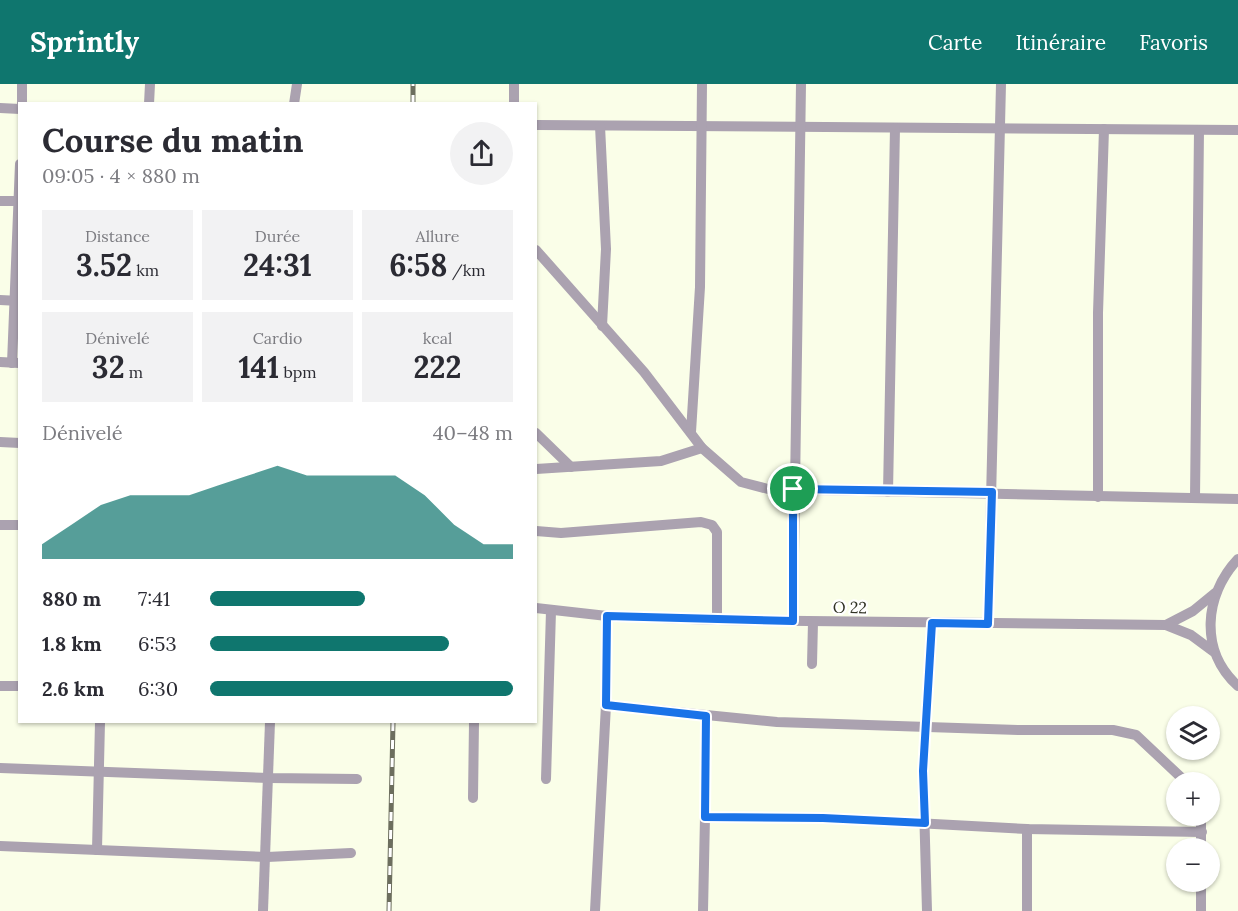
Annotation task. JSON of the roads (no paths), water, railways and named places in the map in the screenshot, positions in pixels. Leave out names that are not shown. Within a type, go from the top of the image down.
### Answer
[{"type":"street","points":[[22,84],[22,102]]},
{"type":"street","points":[[149,102],[150,84]]},
{"type":"street","points":[[294,102],[297,84]]},
{"type":"street","points":[[514,84],[514,102]]},
{"type":"street","points":[[691,432],[700,287],[702,84]]},
{"type":"street","points":[[793,621],[793,489],[801,84]]},
{"type":"street","points":[[988,624],[1001,84]]},
{"type":"street","points":[[0,108],[18,109]]},
{"type":"street","points":[[537,125],[1238,130]]},
{"type":"street","points":[[600,126],[606,249],[602,326]]},
{"type":"street","points":[[888,492],[895,128]]},
{"type":"street","points":[[1098,497],[1098,313],[1104,129]]},
{"type":"street","points":[[1195,498],[1199,130]]},
{"type":"street","points":[[0,201],[18,201]]},
{"type":"street","points":[[0,362],[16,363],[18,250]]},
{"type":"street","points":[[537,251],[691,432],[702,448],[741,482],[768,489],[1238,499]]},
{"type":"street","points":[[0,300],[17,300]]},
{"type":"street","points":[[537,434],[571,467]]},
{"type":"street","points":[[0,442],[18,443]]},
{"type":"street","points":[[537,469],[661,461],[702,448]]},
{"type":"street","points":[[537,531],[561,533],[690,522],[712,525],[717,532],[717,620]]},
{"type":"street","points":[[0,525],[18,525]]},
{"type":"street","points":[[1214,652],[1209,622],[1215,593],[1224,575],[1238,559]]},
{"type":"street","points":[[1166,625],[1193,611],[1215,593]]},
{"type":"street","name":"O 22","points":[[537,608],[607,616],[717,620],[1166,625]]},
{"type":"street","points":[[546,779],[550,611]]},
{"type":"street","points":[[595,911],[606,705],[607,616]]},
{"type":"street","points":[[812,664],[813,622]]},
{"type":"street","points":[[927,911],[923,771],[932,623]]},
{"type":"street","points":[[1166,625],[1191,635],[1214,652],[1234,683],[1238,697]]},
{"type":"street","points":[[0,686],[18,686]]},
{"type":"street","points":[[606,705],[777,722],[1128,732],[1136,735],[1175,772]]},
{"type":"street","points":[[703,911],[706,716]]},
{"type":"street","points":[[97,850],[100,723]]},
{"type":"street","points":[[263,911],[267,857],[270,723]]},
{"type":"street","points":[[473,798],[474,723]]},
{"type":"street","points":[[0,768],[357,779]]},
{"type":"street","points":[[705,817],[823,818],[1027,829],[1202,832]]},
{"type":"street","points":[[1202,826],[1202,838]]},
{"type":"street","points":[[1027,829],[1027,911]]},
{"type":"street","points":[[0,846],[267,857],[351,853]]},
{"type":"street","points":[[1201,892],[1201,911]]},
{"type":"railway","points":[[413,84],[413,102]]},
{"type":"railway","points":[[389,911],[393,723]]}]
